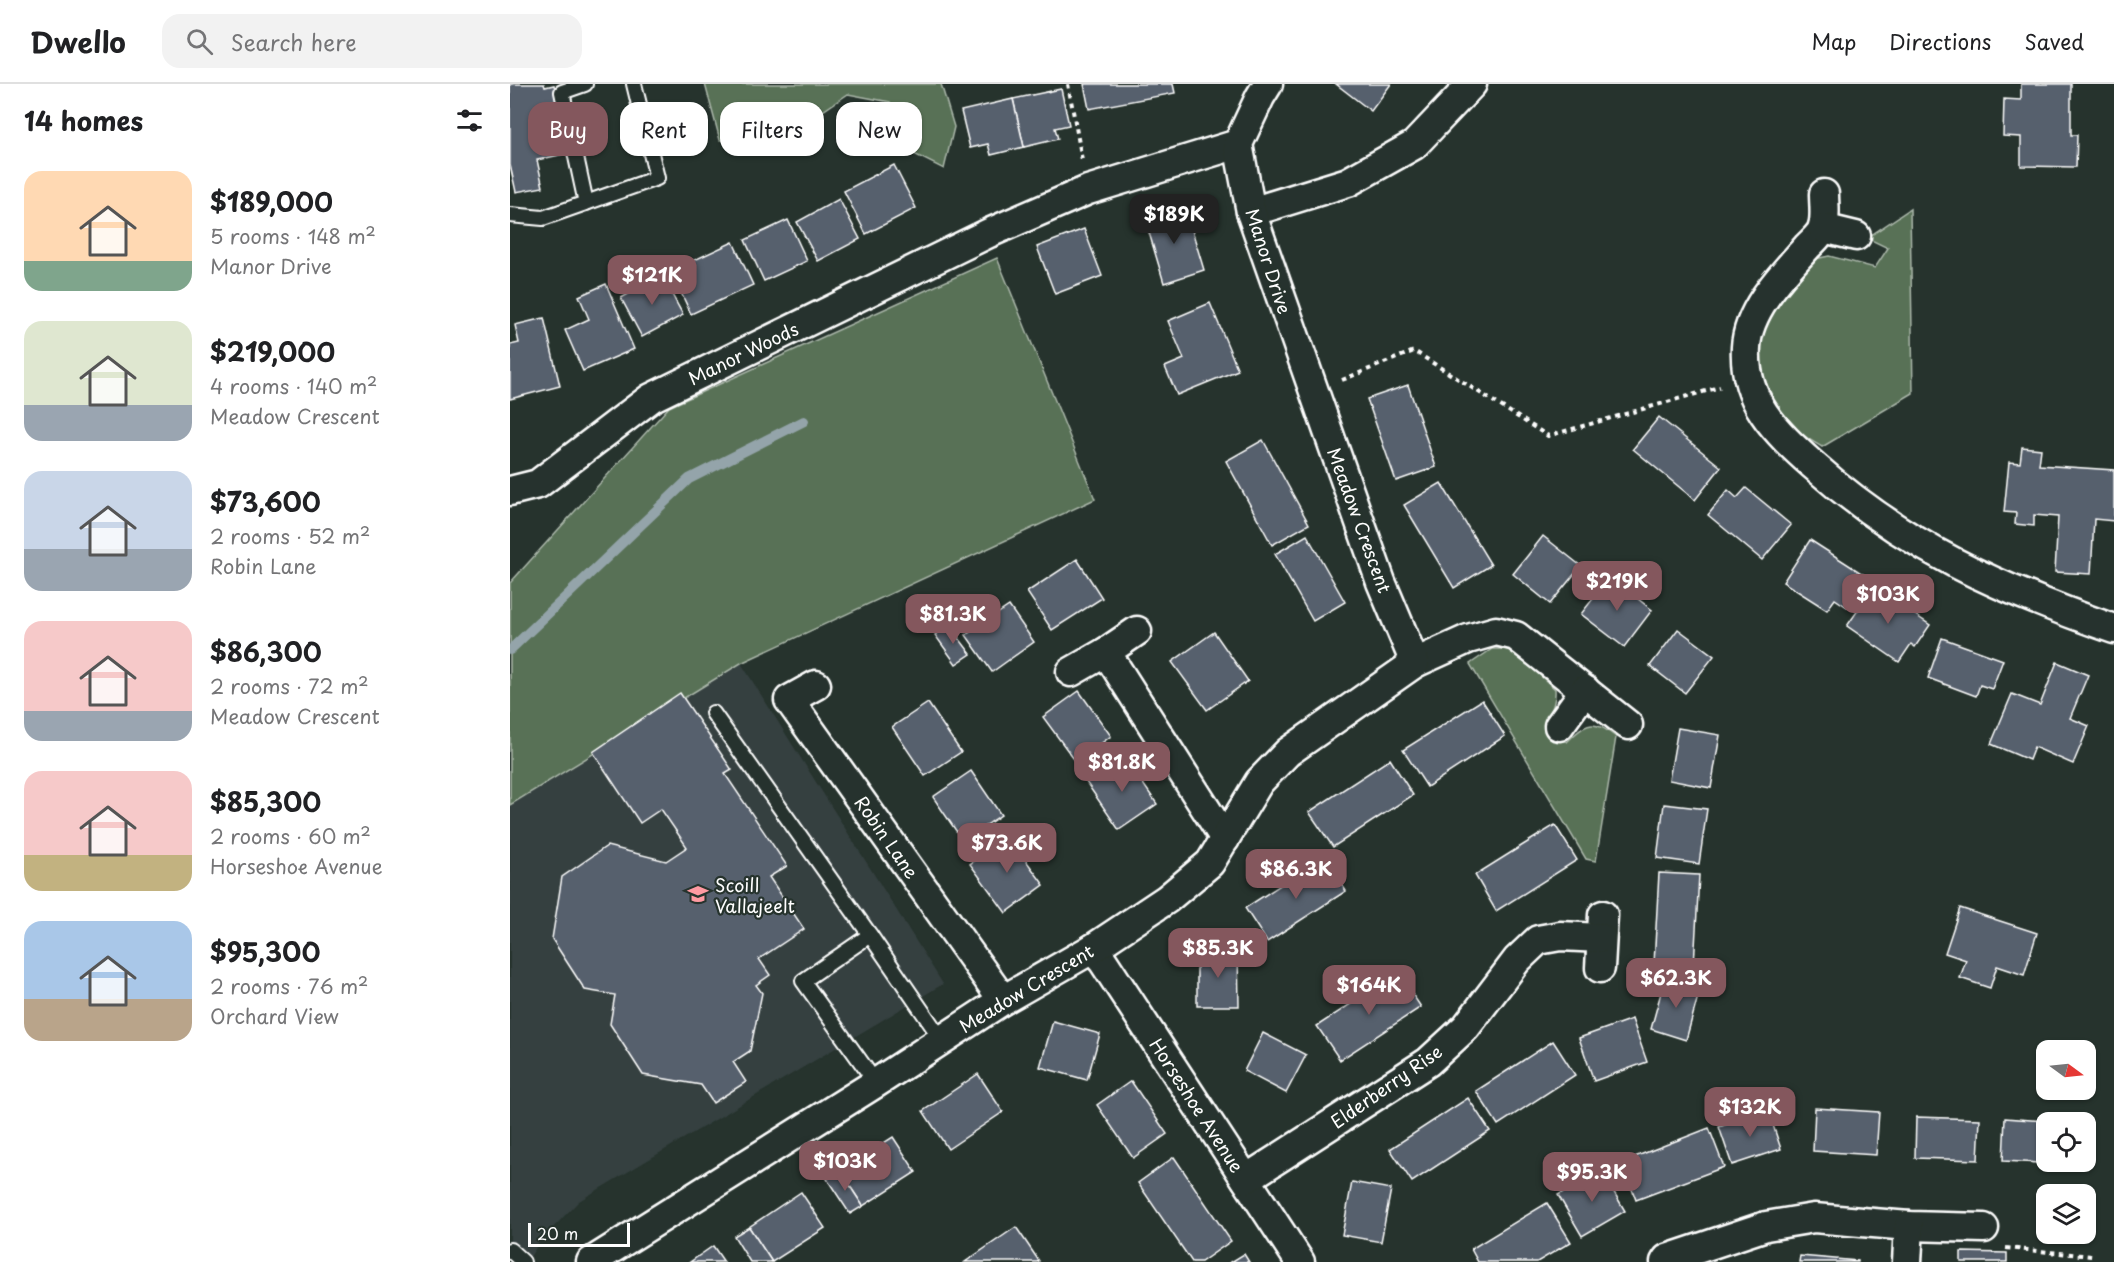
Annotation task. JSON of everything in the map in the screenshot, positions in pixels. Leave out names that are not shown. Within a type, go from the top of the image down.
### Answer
[{"type":"street","points":[[1088,190],[1238,144],[1268,84]]},
{"type":"street","points":[[1251,212],[1348,182],[1414,146],[1472,84]]},
{"type":"street","name":"Manor Drive","points":[[1238,144],[1251,212],[1307,376]]},
{"type":"street","name":"Manor Woods","points":[[510,491],[538,484],[651,398],[990,233],[1088,190]]},
{"type":"street","points":[[1824,194],[1823,228],[1769,291],[1755,316],[1746,345],[1748,379],[1757,405],[1788,443],[1846,494],[1880,520],[1968,571],[2032,599],[2114,630]]},
{"type":"street","points":[[1823,228],[1856,236]]},
{"type":"street","name":"Meadow Crescent","points":[[1307,376],[1381,582],[1415,663]]},
{"type":"street","points":[[1071,672],[1137,631]]},
{"type":"street","name":"Meadow Crescent","points":[[591,1262],[876,1083],[1003,1000],[1092,949],[1167,899],[1210,863],[1259,782],[1288,752],[1415,663],[1468,639],[1496,631],[1516,636],[1628,725]]},
{"type":"street","points":[[1106,652],[1225,839]]},
{"type":"street","name":"Robin Lane","points":[[816,685],[789,700],[1003,1000]]},
{"type":"street","points":[[1559,726],[1585,690]]},
{"type":"street","name":"Elderberry Rise","points":[[1246,1179],[1428,1062],[1466,1027],[1517,960],[1538,940],[1602,927],[1600,968]]},
{"type":"street","name":"Horseshoe Avenue","points":[[1092,949],[1103,961],[1300,1262]]},
{"type":"street","points":[[1665,1262],[1667,1259],[1708,1243],[1766,1226],[1814,1218],[1909,1226],[1984,1228]]},
{"type":"street","points":[[1907,1262],[1909,1226]]},
{"type":"lane","points":[[585,84],[562,92],[586,203]]},
{"type":"lane","points":[[510,215],[543,218],[657,178],[634,84]]},
{"type":"lane","points":[[713,713],[942,1040]]},
{"type":"lane","points":[[870,935],[803,981],[876,1083]]},
{"type":"lane","points":[[510,1250],[522,1262]]},
{"type":"path","points":[[1068,84],[1088,190]]},
{"type":"path","points":[[1341,380],[1414,351],[1548,436],[1748,379]]},
{"type":"shaded area","name":"Scoill Vallajeelt","points":[[741,663],[943,984],[579,1201],[540,1241],[527,1262],[510,1262],[510,805]]},
{"type":"green space","points":[[705,84],[941,84],[954,127],[944,169],[918,156],[922,156],[922,102],[890,102],[848,94],[824,110],[824,102],[720,102],[720,140]]},
{"type":"green space","points":[[1910,209],[1913,393],[1822,447],[1801,433],[1789,421],[1766,383],[1760,355],[1761,341],[1766,327],[1782,300],[1815,259],[1829,256],[1875,268],[1888,248],[1867,238]]},
{"type":"green space","points":[[997,258],[1095,499],[741,663],[510,805],[510,583],[669,407]]},
{"type":"green space","points":[[1492,649],[1506,649],[1518,655],[1555,689],[1554,703],[1544,724],[1567,742],[1580,730],[1590,725],[1602,727],[1616,737],[1596,861],[1586,859],[1470,664]]},
{"type":"building","points":[[510,84],[544,84],[545,87],[554,85],[558,102],[528,102],[528,156],[555,156],[537,160],[543,187],[516,192],[510,165]]},
{"type":"building","points":[[1084,84],[1173,84],[1175,93],[1089,109]]},
{"type":"building","points":[[1336,84],[1391,84],[1371,111]]},
{"type":"building","points":[[2021,84],[2071,84],[2071,135],[2077,135],[2076,167],[2021,166],[2021,137],[2003,136],[2004,99],[2021,100]]},
{"type":"building","points":[[1061,89],[1069,125],[1055,128],[1058,139],[1024,147],[1013,99]]},
{"type":"building","points":[[1013,99],[1024,147],[991,155],[988,144],[970,148],[961,111]]},
{"type":"building","points":[[894,165],[916,208],[866,234],[844,191]]},
{"type":"building","points":[[839,199],[860,239],[818,261],[797,222]]},
{"type":"building","points":[[1185,207],[1204,270],[1164,283],[1145,219]]},
{"type":"building","points":[[788,220],[807,261],[764,281],[745,240]]},
{"type":"building","points":[[1084,229],[1102,276],[1055,294],[1037,247]]},
{"type":"building","points":[[733,242],[753,285],[691,314],[671,271]]},
{"type":"building","points":[[662,276],[683,315],[642,337],[621,298]]},
{"type":"building","points":[[606,284],[634,349],[583,371],[565,330],[589,319],[579,296]]},
{"type":"building","points":[[1210,303],[1238,370],[1177,395],[1165,367],[1184,359],[1168,321]]},
{"type":"building","points":[[544,318],[560,386],[510,399],[510,345],[519,343],[515,325]]},
{"type":"building","points":[[1408,385],[1436,467],[1396,481],[1367,399]]},
{"type":"building","points":[[1659,417],[1721,467],[1695,500],[1633,449]]},
{"type":"building","points":[[1263,440],[1309,524],[1272,545],[1226,461]]},
{"type":"building","points":[[2022,447],[2041,449],[2039,465],[2114,470],[2114,521],[2094,519],[2091,574],[2055,572],[2058,517],[2034,515],[2034,526],[2015,524],[2016,513],[2004,512],[2009,462],[2020,463]]},
{"type":"building","points":[[1441,483],[1491,565],[1454,588],[1404,505]]},
{"type":"building","points":[[1746,488],[1791,525],[1762,560],[1708,515],[1728,490],[1737,498]]},
{"type":"building","points":[[1307,535],[1345,602],[1313,621],[1275,554]]},
{"type":"building","points":[[1543,536],[1581,566],[1550,604],[1513,574]]},
{"type":"building","points":[[1810,540],[1866,576],[1847,607],[1835,599],[1827,610],[1783,582]]},
{"type":"building","points":[[1077,559],[1102,598],[1052,630],[1027,592]]},
{"type":"building","points":[[1610,577],[1652,610],[1624,647],[1581,614]]},
{"type":"building","points":[[1874,587],[1930,625],[1915,647],[1911,644],[1899,662],[1847,626]]},
{"type":"building","points":[[1009,606],[1034,642],[992,672],[966,635]]},
{"type":"building","points":[[949,625],[971,654],[956,664],[935,635]]},
{"type":"building","points":[[1678,629],[1714,656],[1685,693],[1650,666]]},
{"type":"building","points":[[1214,632],[1248,681],[1207,710],[1172,662]]},
{"type":"building","points":[[1942,638],[2003,660],[1992,689],[1980,685],[1976,696],[1928,678]]},
{"type":"building","points":[[2057,662],[2088,675],[2070,718],[2089,726],[2073,764],[2034,747],[2029,760],[1991,744],[2012,694],[2040,705]]},
{"type":"building","points":[[1079,691],[1111,736],[1076,762],[1043,717]]},
{"type":"building","points":[[680,693],[732,770],[725,774],[787,866],[769,877],[804,929],[759,959],[770,975],[756,985],[762,993],[750,1051],[733,1062],[746,1082],[713,1103],[701,1085],[643,1075],[610,1024],[615,995],[585,990],[552,939],[562,877],[607,846],[666,861],[687,847],[661,809],[640,823],[593,752]]},
{"type":"building","points":[[1482,700],[1505,736],[1427,787],[1403,750]]},
{"type":"building","points":[[928,703],[961,752],[925,776],[892,727]]},
{"type":"building","points":[[1678,728],[1720,735],[1711,788],[1669,780]]},
{"type":"building","points":[[1124,756],[1157,804],[1119,830],[1086,782]]},
{"type":"building","points":[[1390,759],[1413,795],[1333,847],[1309,812]]},
{"type":"building","points":[[971,771],[1001,815],[963,841],[933,797]]},
{"type":"building","points":[[1664,804],[1707,809],[1699,864],[1657,858]]},
{"type":"building","points":[[1555,825],[1577,860],[1496,911],[1475,875]]},
{"type":"building","points":[[1008,836],[1044,885],[1006,913],[970,864]]},
{"type":"building","points":[[1324,857],[1346,891],[1267,942],[1245,908]]},
{"type":"building","points":[[1659,873],[1699,875],[1694,966],[1654,964]]},
{"type":"building","points":[[1960,908],[2037,933],[2024,975],[1997,966],[1990,988],[1960,978],[1966,960],[1945,953]]},
{"type":"building","points":[[1197,952],[1238,952],[1239,1006],[1197,1006]]},
{"type":"building","points":[[1398,973],[1421,1007],[1340,1060],[1317,1026]]},
{"type":"building","points":[[1665,978],[1700,989],[1686,1040],[1651,1029]]},
{"type":"building","points":[[1632,1019],[1647,1062],[1594,1081],[1579,1038]]},
{"type":"building","points":[[1053,1021],[1100,1034],[1087,1080],[1040,1067]]},
{"type":"building","points":[[1263,1033],[1306,1055],[1286,1093],[1244,1071]]},
{"type":"building","points":[[1553,1041],[1575,1075],[1498,1125],[1476,1091]]},
{"type":"building","points":[[978,1074],[1003,1112],[948,1149],[923,1111]]},
{"type":"building","points":[[1131,1081],[1167,1134],[1133,1158],[1097,1105]]},
{"type":"building","points":[[1468,1098],[1490,1131],[1412,1182],[1390,1149]]},
{"type":"building","points":[[1815,1108],[1879,1112],[1876,1155],[1813,1151]]},
{"type":"building","points":[[1768,1110],[1781,1149],[1732,1165],[1719,1127]]},
{"type":"building","points":[[1916,1117],[1980,1119],[1978,1160],[1915,1158]]},
{"type":"building","points":[[2005,1118],[2036,1120],[2036,1163],[2003,1161]]},
{"type":"building","points":[[1709,1128],[1724,1167],[1636,1200],[1622,1162]]},
{"type":"building","points":[[893,1137],[916,1172],[863,1206],[840,1171]]},
{"type":"building","points":[[1174,1157],[1231,1241],[1201,1262],[1192,1262],[1138,1183]]},
{"type":"building","points":[[1601,1170],[1625,1211],[1582,1236],[1558,1195]]},
{"type":"building","points":[[840,1171],[863,1206],[850,1214],[827,1179]]},
{"type":"building","points":[[1352,1182],[1391,1189],[1381,1242],[1342,1235]]},
{"type":"building","points":[[801,1192],[825,1228],[772,1262],[749,1227]]},
{"type":"building","points":[[1547,1203],[1571,1242],[1537,1262],[1478,1262],[1471,1249]]},
{"type":"building","points":[[749,1227],[772,1262],[750,1262],[734,1236]]},
{"type":"building","points":[[1016,1227],[1039,1261],[965,1262]]},
{"type":"building","points":[[713,1246],[724,1262],[690,1262]]},
{"type":"building","points":[[1961,1252],[2007,1253],[2007,1262],[1961,1262]]},
{"type":"building","points":[[1244,1254],[1249,1262],[1231,1262]]},
{"type":"building","points":[[1800,1256],[1858,1261],[1858,1262],[1799,1262]]},
{"type":"waterway","points":[[510,650],[689,479],[804,421]]},
{"type":"place","name":"Scoill Vallajeelt","points":[[698,894]]}]
